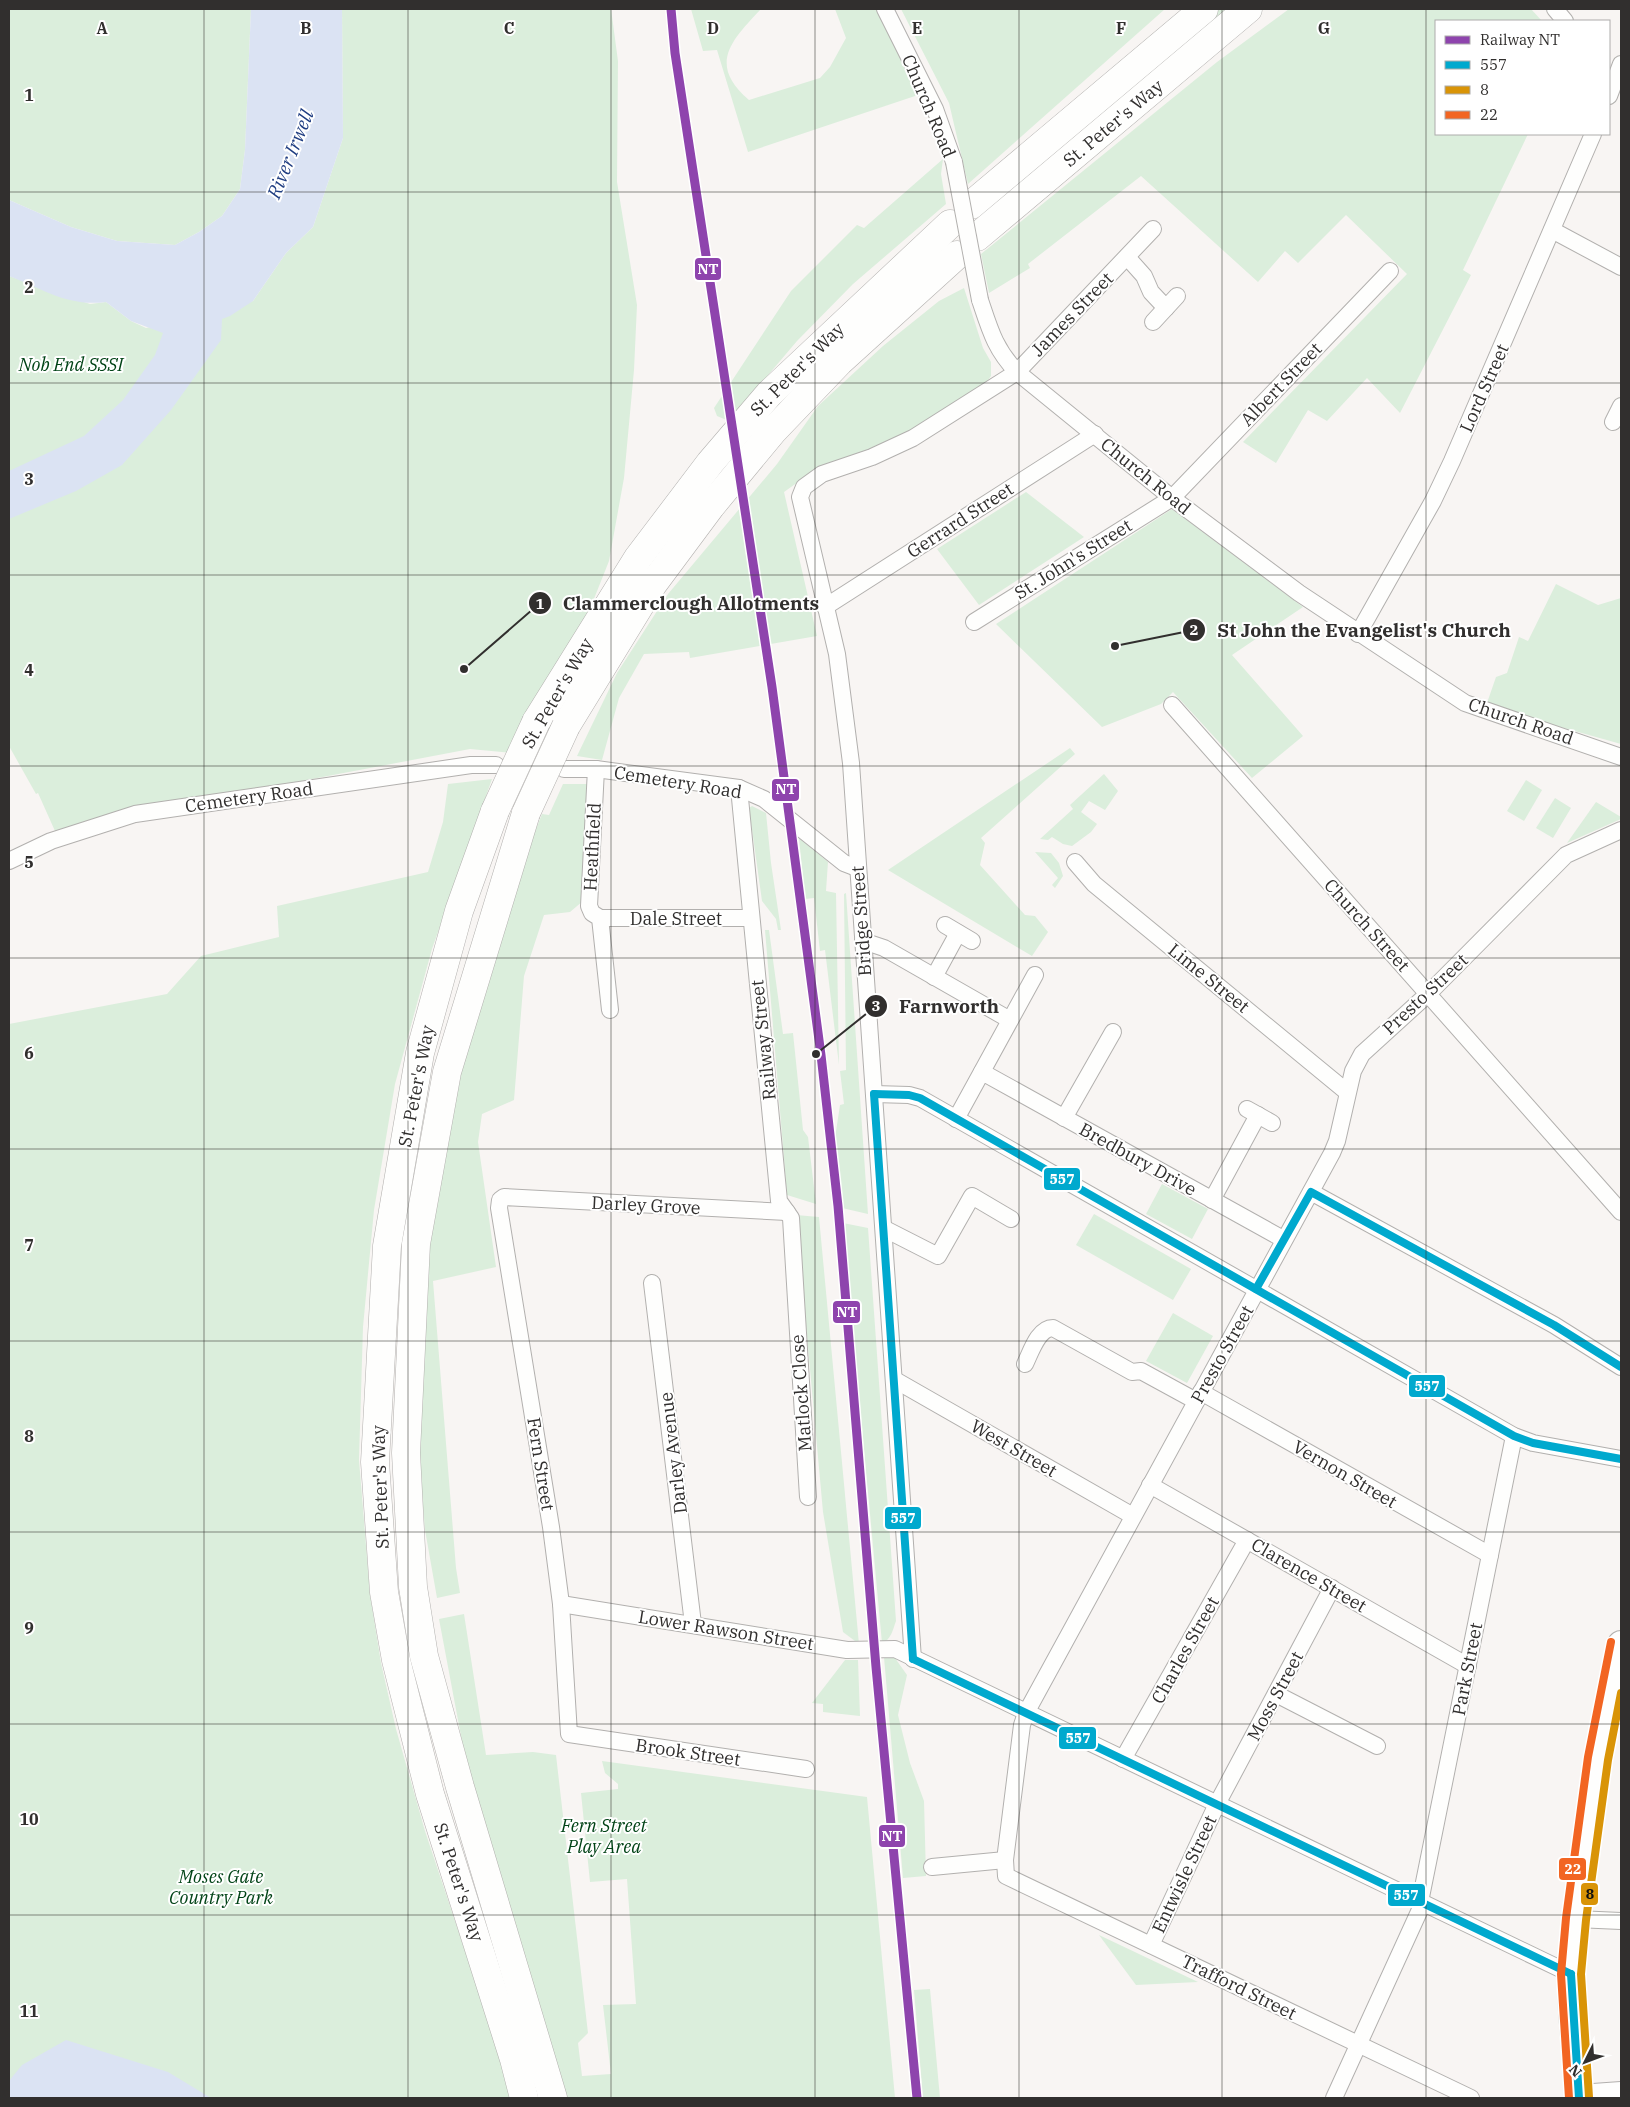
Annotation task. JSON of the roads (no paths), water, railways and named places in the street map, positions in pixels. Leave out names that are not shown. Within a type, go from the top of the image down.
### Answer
[{"type":"highway","points":[[1144,59],[1194,9]]},
{"type":"highway","points":[[1144,59],[1204,9]]},
{"type":"highway","name":"St. Peter's Way","points":[[977,237],[1248,9]]},
{"type":"highway","points":[[1163,80],[1262,9]]},
{"type":"highway","name":"St. Peter's Way","points":[[971,205],[1144,59]]},
{"type":"highway","name":"St. Peter's Way","points":[[524,2098],[514,2059],[430,1794],[396,1660],[384,1592],[375,1462],[387,1246],[420,1053],[459,910],[495,811],[536,722],[638,558],[710,462],[768,394],[950,224]]},
{"type":"highway","name":"St. Peter's Way","points":[[553,2098],[460,1787],[424,1656],[413,1587],[406,1453],[416,1244],[447,1072],[526,813],[566,726],[653,584],[717,499],[773,431],[839,362],[957,255]]},
{"type":"main road","points":[[1579,2095],[1572,2012],[1572,1974],[1576,1919],[1598,1758],[1621,1644]]},
{"type":"street","name":"Church Road","points":[[885,9],[934,109],[954,162],[980,300],[993,341],[1003,357],[1017,372],[1172,498],[1299,593],[1358,634],[1465,703],[1621,757]]},
{"type":"street","points":[[1555,9],[1564,20]]},
{"type":"street","points":[[1613,87],[1621,64]]},
{"type":"street","name":"Lord Street","points":[[1358,634],[1433,501],[1452,462],[1593,135]]},
{"type":"street","name":"James Street","points":[[804,487],[822,474],[872,458],[913,438],[1017,372],[1153,229]]},
{"type":"street","points":[[1552,230],[1621,267]]},
{"type":"street","name":"James Street","points":[[1127,257],[1144,276],[1151,292],[1172,302],[1153,322]]},
{"type":"street","name":"Albert Street","points":[[1172,498],[1390,271]]},
{"type":"street","points":[[1613,422],[1621,406]]},
{"type":"street","name":"Gerrard Street","points":[[825,607],[1095,434]]},
{"type":"street","name":"Bridge Street","points":[[804,487],[800,497],[801,508],[837,654],[844,692],[852,768],[857,868],[885,1229],[913,1659]]},
{"type":"street","name":"St. John's Street","points":[[974,622],[1172,498]]},
{"type":"street","name":"Church Street","points":[[1172,705],[1621,1212]]},
{"type":"street","name":"Cemetery Road","points":[[9,861],[51,841],[135,814],[471,765],[496,765]]},
{"type":"street","name":"Cemetery Road","points":[[564,769],[596,769],[745,791],[764,799],[839,859],[857,868]]},
{"type":"street","name":"Heathfield","points":[[596,769],[589,906],[592,913],[600,918],[610,1010]]},
{"type":"street","name":"Railway Street","points":[[745,791],[751,918],[779,1201],[791,1218],[795,1288]]},
{"type":"street","name":"Presto Street","points":[[1005,1868],[1022,1726],[1026,1713],[1283,1239],[1311,1192],[1337,1141],[1346,1092],[1353,1071],[1362,1054],[1428,994],[1566,855],[1621,830]]},
{"type":"street","name":"Lime Street","points":[[1075,862],[1094,884],[1346,1092]]},
{"type":"street","name":"Dale Street","points":[[600,918],[751,918]]},
{"type":"street","points":[[934,977],[952,929],[972,941]]},
{"type":"street","points":[[863,941],[884,948],[1010,1020]]},
{"type":"street","points":[[956,1119],[1035,975]]},
{"type":"street","name":"Bredbury Drive","points":[[1064,1118],[1113,1032]]},
{"type":"street","name":"Bredbury Drive","points":[[982,1072],[1283,1239]]},
{"type":"street","points":[[874,1094],[909,1095],[920,1098],[1514,1436],[1533,1443],[1621,1459]]},
{"type":"street","name":"Bredbury Drive","points":[[1212,1200],[1259,1116]]},
{"type":"street","points":[[1311,1192],[1554,1325],[1621,1367]]},
{"type":"street","points":[[885,1229],[938,1256],[972,1196],[1011,1218]]},
{"type":"street","name":"Darley Grove","points":[[504,1198],[788,1212]]},
{"type":"street","name":"Fern Street","points":[[504,1198],[500,1200],[499,1208],[551,1527],[561,1604],[570,1734]]},
{"type":"street","name":"Darley Avenue","points":[[652,1283],[693,1624]]},
{"type":"street","name":"Matlock Close","points":[[795,1288],[808,1497]]},
{"type":"street","name":"Vernon Street","points":[[1025,1364],[1042,1332],[1047,1328],[1053,1328],[1132,1372],[1141,1371],[1198,1396],[1490,1555]]},
{"type":"street","name":"West Street","points":[[895,1380],[1133,1516]]},
{"type":"street","name":"Park Street","points":[[1334,2098],[1422,1902],[1514,1436]]},
{"type":"street","name":"Clarence Street","points":[[1150,1485],[1468,1666]]},
{"type":"street","name":"Charles Street","points":[[1123,1759],[1247,1540]]},
{"type":"street","name":"Moss Street","points":[[1217,1804],[1332,1588]]},
{"type":"street","name":"Lower Rawson Street","points":[[561,1604],[854,1651],[892,1649],[913,1659]]},
{"type":"street","points":[[913,1659],[1572,1974]]},
{"type":"street","points":[[1276,1694],[1377,1746]]},
{"type":"street","name":"Brook Street","points":[[570,1734],[806,1769]]},
{"type":"street","name":"Entwisle Street","points":[[1151,1945],[1217,1804]]},
{"type":"street","points":[[932,1867],[1005,1868]]},
{"type":"street","name":"Trafford Street","points":[[1005,1868],[1151,1945],[1471,2098]]},
{"type":"street","points":[[1576,1919],[1621,1922]]},
{"type":"street","points":[[1579,2095],[1621,2090]]},
{"type":"water","name":"River Irwell","points":[[251,9],[342,9],[343,138],[313,227],[286,253],[253,301],[222,319],[221,340],[171,410],[122,465],[76,491],[9,519],[9,471],[84,436],[123,400],[155,355],[163,333],[131,321],[106,302],[80,302],[56,296],[9,276],[9,200],[71,227],[117,241],[175,245],[199,232],[222,216],[240,189],[245,150]]},
{"type":"water","points":[[66,2040],[168,2072],[211,2098],[9,2098],[9,2081],[22,2065]]},
{"type":"rail line","name":"NT","points":[[671,9],[675,53],[772,687],[821,1055],[838,1206],[876,1667],[917,2098]]},
{"type":"place","name":"St John the Evangelist's Church","points":[[1115,646]]},
{"type":"place","name":"Clammerclough Allotments","points":[[464,669]]},
{"type":"place","name":"Farnworth","points":[[816,1054]]},
{"type":"park label","name":"Nob End SSSI","points":[[71,364]]},
{"type":"park label","name":"Fern Street Play Area","points":[[604,1835]]},
{"type":"park label","name":"Moses Gate Country Park","points":[[221,1886]]}]
